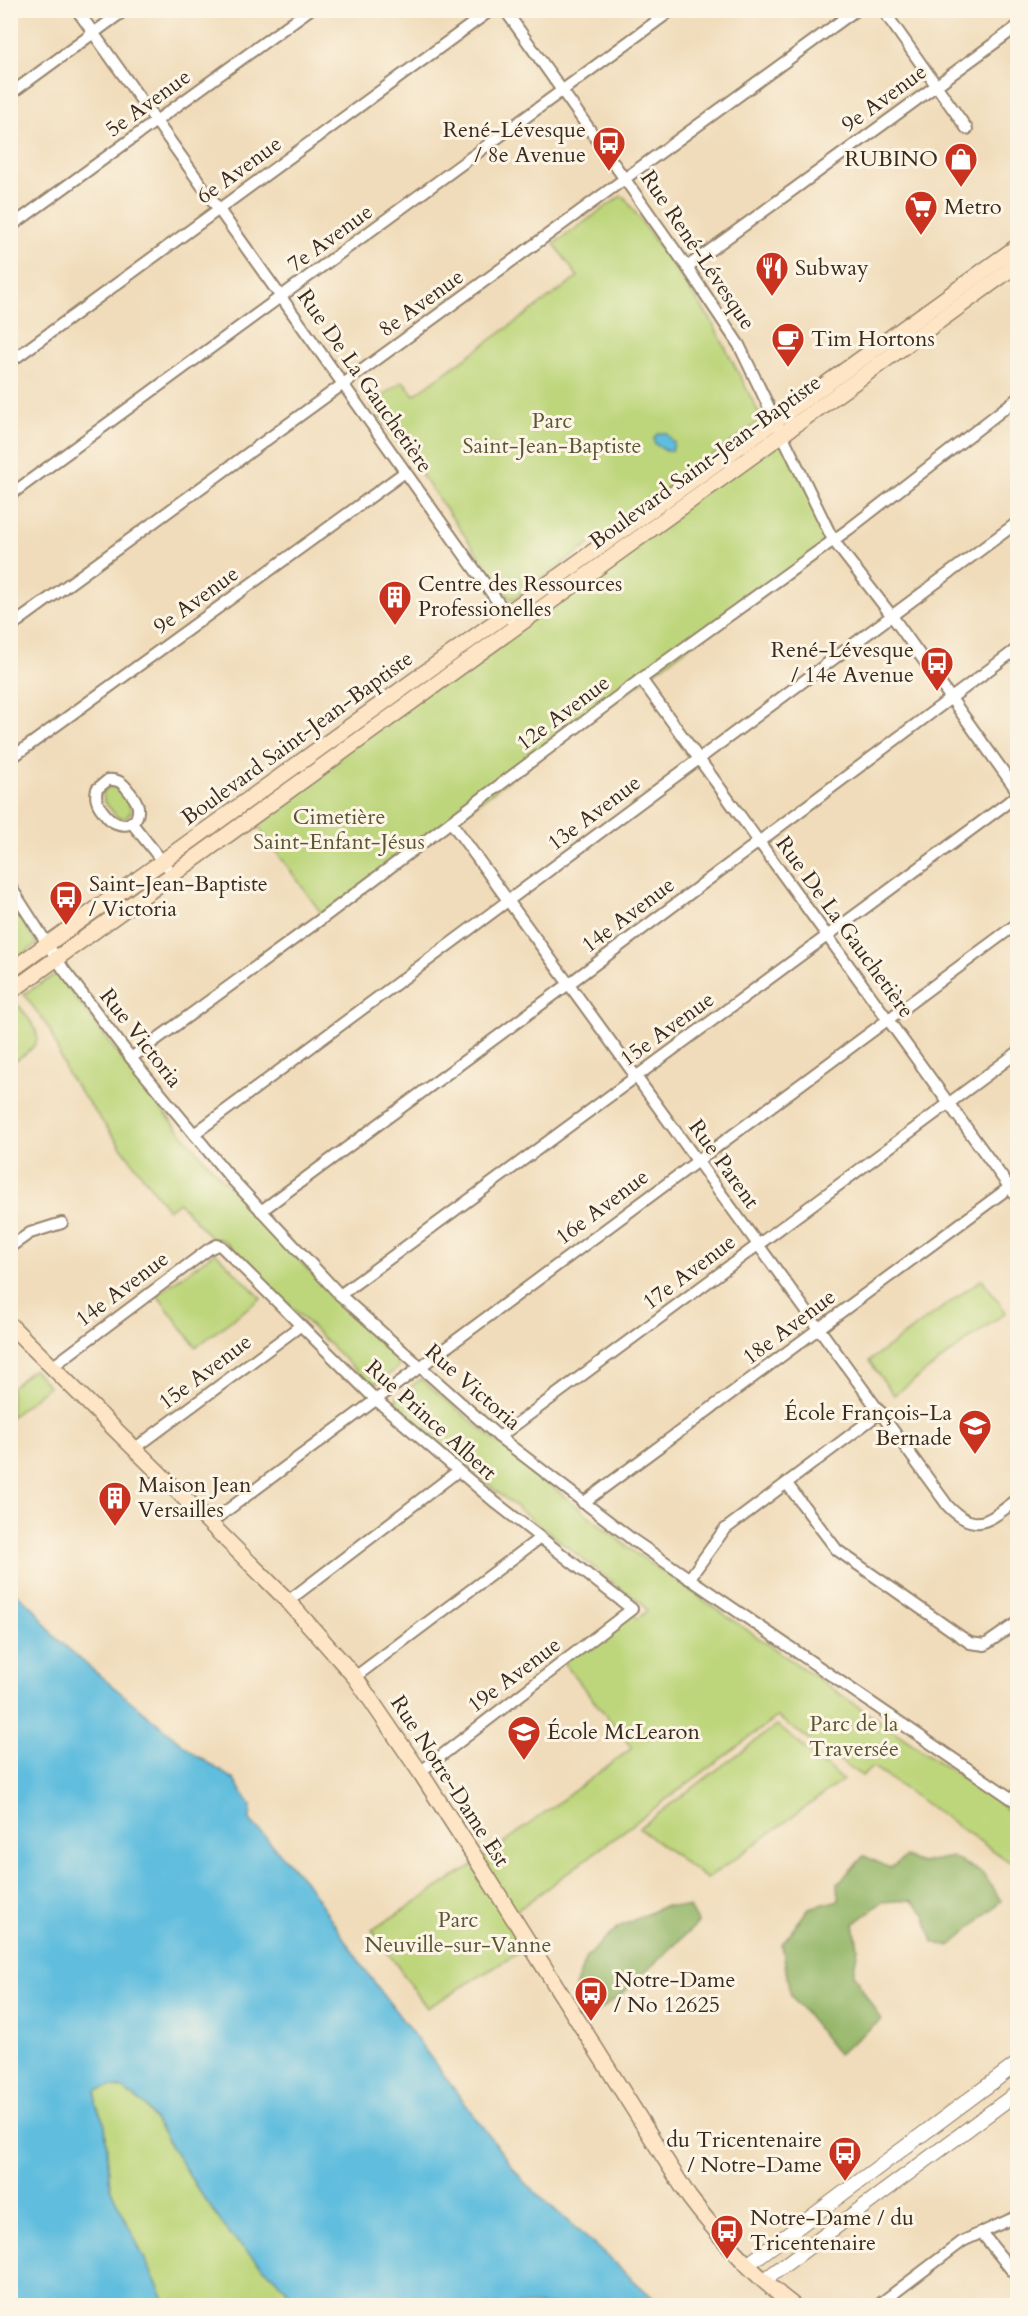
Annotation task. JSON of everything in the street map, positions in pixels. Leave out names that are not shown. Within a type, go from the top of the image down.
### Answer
[{"type":"main road","name":"Boulevard Saint-Jean-Baptiste","points":[[918,327],[1017,246]]},
{"type":"main road","name":"Boulevard Saint-Jean-Baptiste","points":[[12,987],[52,951],[163,862],[218,832],[918,327],[1017,264]]},
{"type":"main road","name":"Boulevard Saint-Jean-Baptiste","points":[[10,971],[52,951],[173,874],[218,832]]},
{"type":"main road","name":"Rue Notre-Dame Est","points":[[10,1326],[288,1601],[355,1677],[420,1772],[688,2197],[719,2237],[763,2281],[794,2306]]},
{"type":"street","name":"Rue De La Gauchetière","points":[[77,10],[511,621]]},
{"type":"street","points":[[10,94],[125,10]]},
{"type":"street","name":"5e Avenue","points":[[10,227],[309,10]]},
{"type":"street","name":"6e Avenue","points":[[10,362],[491,10]]},
{"type":"street","name":"Rue René-Lévesque","points":[[505,10],[625,178],[739,345],[834,540],[892,616],[1017,794]]},
{"type":"street","name":"7e Avenue","points":[[10,495],[672,10]]},
{"type":"street","name":"8e Avenue","points":[[10,627],[856,10]]},
{"type":"street","points":[[883,10],[968,129]]},
{"type":"street","name":"9e Avenue","points":[[687,267],[1017,26]]},
{"type":"street","name":"12e Avenue","points":[[131,1058],[324,917],[641,679],[834,540],[1017,398]]},
{"type":"street","name":"9e Avenue","points":[[10,759],[405,472]]},
{"type":"street","name":"13e Avenue","points":[[194,1134],[1017,522]]},
{"type":"street","name":"14e Avenue","points":[[261,1211],[1017,648]]},
{"type":"street","name":"Rue De La Gauchetière","points":[[641,679],[948,1103],[1013,1184],[1017,1198]]},
{"type":"street","points":[[118,781],[135,799],[138,807],[131,822],[121,826],[113,823],[99,807],[96,794],[104,782],[118,781]]},
{"type":"street","name":"15e Avenue","points":[[340,1295],[1017,794]]},
{"type":"street","points":[[131,822],[173,874]]},
{"type":"street","name":"Rue Parent","points":[[451,822],[948,1506],[971,1523],[988,1521],[1017,1499]]},
{"type":"street","name":"Rue Victoria","points":[[10,886],[97,1016],[261,1211],[340,1295],[499,1437],[583,1503],[689,1579],[1017,1803]]},
{"type":"street","name":"16e Avenue","points":[[210,1523],[1017,923]]},
{"type":"street","name":"17e Avenue","points":[[499,1437],[1017,1052]]},
{"type":"street","name":"18e Avenue","points":[[583,1503],[1013,1184]]},
{"type":"street","points":[[10,1247],[30,1233],[62,1223]]},
{"type":"street","name":"14e Avenue","points":[[52,1366],[217,1245]]},
{"type":"street","name":"Rue Prince Albert","points":[[217,1245],[224,1249],[375,1399],[458,1471],[632,1610]]},
{"type":"street","name":"15e Avenue","points":[[134,1449],[300,1326]]},
{"type":"street","points":[[689,1579],[724,1530],[881,1412]]},
{"type":"street","points":[[288,1601],[458,1471]]},
{"type":"street","points":[[787,1484],[837,1550],[970,1643],[985,1645],[1017,1622]]},
{"type":"street","points":[[355,1677],[540,1538]]},
{"type":"street","name":"19e Avenue","points":[[420,1772],[632,1610]]},
{"type":"street","points":[[747,2265],[1015,2070]]},
{"type":"street","points":[[763,2281],[1017,2091]]},
{"type":"street","points":[[877,2306],[963,2241],[1017,2216]]},
{"type":"street","points":[[981,2232],[1017,2278]]},
{"type":"green space","name":"Parc Saint-Jean-Baptiste","points":[[621,196],[625,198],[711,320],[761,417],[760,421],[515,598],[510,599],[371,404],[403,381],[414,395],[578,277],[554,244]]},
{"type":"green space","name":"Cimetière Saint-Enfant-Jésus","points":[[781,435],[833,540],[324,917],[252,818]]},
{"type":"green space","points":[[110,786],[121,792],[129,804],[131,812],[125,818],[117,817],[104,801],[103,792]]},
{"type":"green space","points":[[10,902],[37,944],[10,964]]},
{"type":"green space","points":[[58,973],[109,1043],[191,1144],[278,1238],[399,1359],[399,1367],[377,1383],[369,1383],[224,1241],[217,1238],[213,1240],[179,1202],[168,1210],[67,1074],[50,1030],[24,994]]},
{"type":"green space","points":[[12,1002],[24,1011],[34,1028],[37,1041],[30,1050],[11,1064],[10,1003]]},
{"type":"green space","points":[[215,1252],[261,1298],[196,1347],[157,1295]]},
{"type":"green space","points":[[982,1279],[1006,1312],[894,1395],[869,1361]]},
{"type":"green space","points":[[33,1369],[49,1386],[11,1417],[11,1388]]},
{"type":"green space","points":[[421,1379],[634,1552],[1017,1816],[1017,1867],[873,1767],[862,1776],[777,1717],[511,1915],[530,1946],[427,2008],[372,1930],[478,1862],[632,1748],[563,1662],[631,1610],[637,1619],[647,1611],[641,1602],[497,1492],[395,1404],[397,1397]]},
{"type":"green space","points":[[777,1725],[843,1780],[707,1879],[639,1828]]},
{"type":"green space","points":[[864,1856],[890,1868],[906,1857],[921,1863],[952,1857],[982,1873],[1001,1901],[949,1947],[933,1942],[925,1914],[911,1900],[882,1902],[854,1924],[858,1948],[853,1974],[881,2020],[838,2054],[790,1995],[782,1944],[809,1908],[839,1900],[838,1883]]},
{"type":"green space","points":[[664,1906],[689,1907],[698,1923],[622,1994],[592,2016],[575,1988],[586,1957],[619,1927]]},
{"type":"green space","points":[[112,2086],[123,2089],[145,2105],[197,2188],[231,2236],[287,2290],[291,2305],[167,2305],[110,2188],[105,2125],[96,2104],[96,2090]]},
{"type":"water","points":[[659,433],[666,433],[674,443],[672,451],[666,451],[655,444],[654,438]]},
{"type":"water","points":[[11,1589],[34,1608],[53,1635],[87,1665],[197,1756],[233,1779],[251,1805],[250,1820],[309,1886],[365,1970],[523,2181],[661,2305],[291,2305],[287,2290],[231,2236],[197,2188],[145,2105],[123,2089],[112,2086],[96,2090],[96,2104],[105,2125],[110,2188],[167,2305],[11,2305]]},
{"type":"place","name":"René-Lévesque / 8e Avenue","points":[[609,172]]},
{"type":"place","name":"RUBINO","points":[[961,188]]},
{"type":"place","name":"Metro","points":[[921,236]]},
{"type":"place","name":"Subway","points":[[772,297]]},
{"type":"place","name":"Tim Hortons","points":[[788,368]]},
{"type":"place","name":"Centre des Ressources Professionelles","points":[[395,626]]},
{"type":"place","name":"René-Lévesque / 14e Avenue","points":[[937,692]]},
{"type":"place","name":"Saint-Jean-Baptiste / Victoria","points":[[66,926]]},
{"type":"place","name":"École François-La Bernade","points":[[975,1455]]},
{"type":"place","name":"Maison Jean Versailles","points":[[115,1527]]},
{"type":"place","name":"École McLearon","points":[[524,1761]]},
{"type":"place","name":"Notre-Dame / No 12625","points":[[591,2022]]},
{"type":"place","name":"du Tricentenaire / Notre-Dame","points":[[845,2182]]},
{"type":"place","name":"Notre-Dame / du Tricentenaire","points":[[727,2260]]},
{"type":"park label","name":"Parc de la Traversée","points":[[854,1736]]},
{"type":"park label","name":"Parc Neuville-sur-Vanne","points":[[458,1932]]}]
